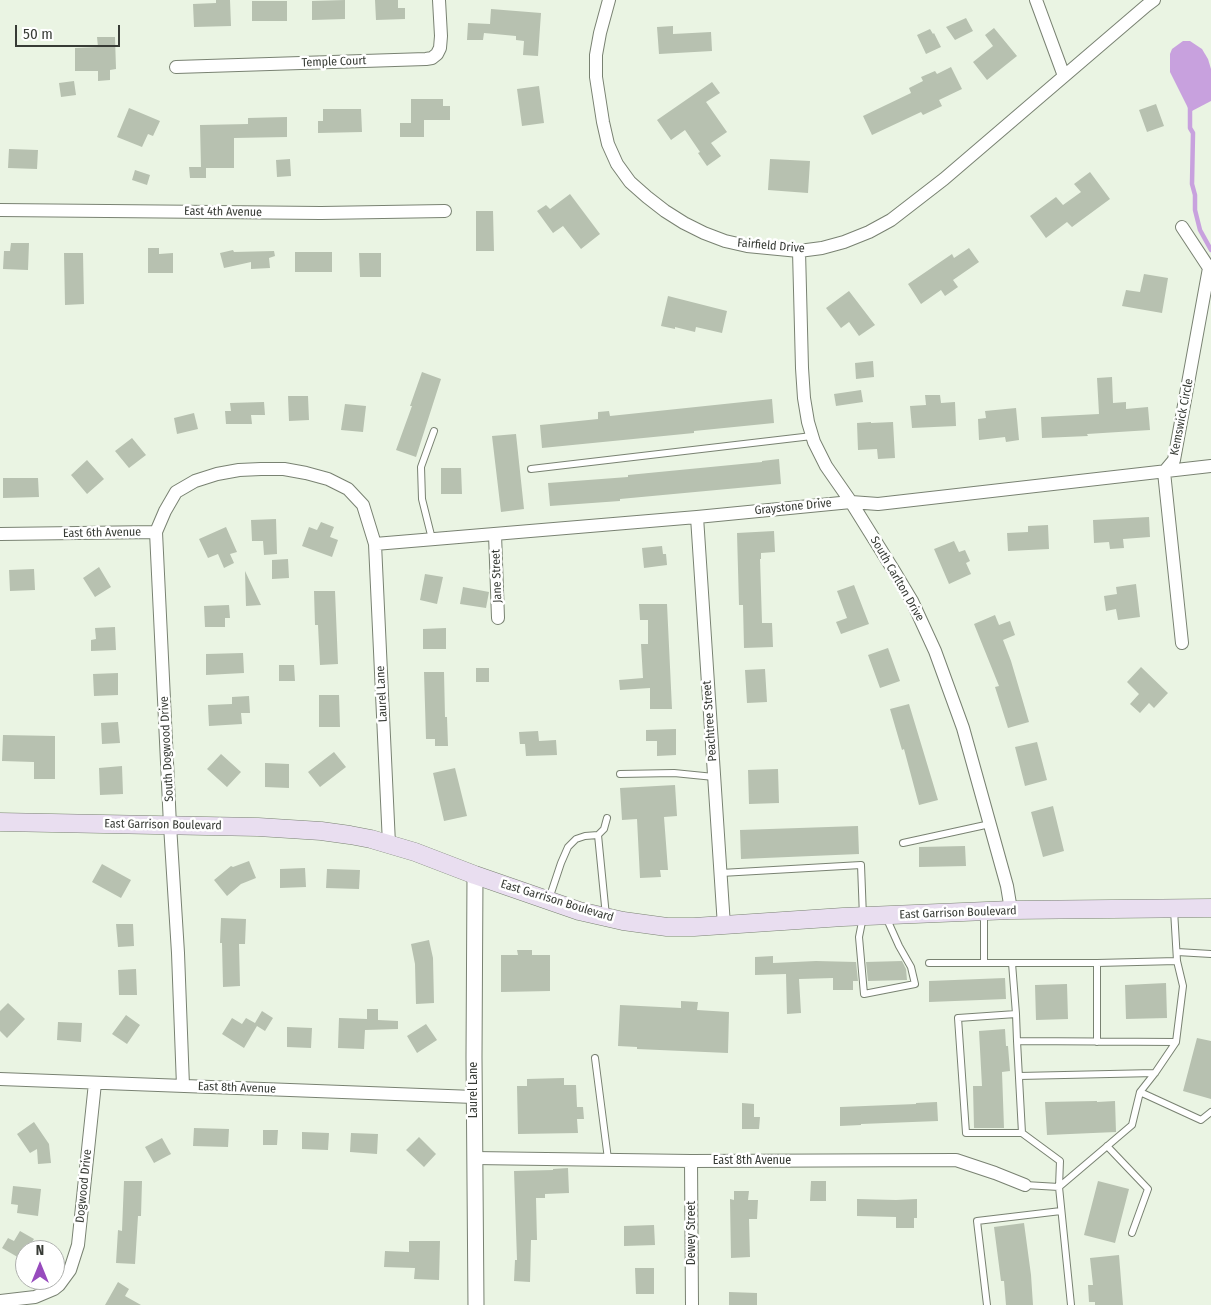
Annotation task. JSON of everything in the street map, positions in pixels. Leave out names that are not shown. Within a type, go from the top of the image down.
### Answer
[{"type":"main road","name":"East Garrison Boulevard","points":[[0,822],[258,827],[321,831],[357,836],[438,860],[475,875],[579,911],[623,921],[667,927],[724,926],[1011,910],[1211,908]]},
{"type":"street","name":"Temple Court","points":[[176,67],[426,60],[437,54],[440,48],[442,36],[439,0]]},
{"type":"street","name":"Fairfield Drive","points":[[609,0],[596,55],[596,77],[608,144],[617,164],[630,182],[665,211],[704,233],[725,241],[747,246],[799,251],[822,248],[844,242],[869,232],[891,220],[944,178],[1154,0]]},
{"type":"street","points":[[1036,0],[1064,76]]},
{"type":"street","name":"East 4th Avenue","points":[[0,210],[312,213],[445,211]]},
{"type":"street","name":"Kemswick Circle","points":[[1182,227],[1209,268],[1174,460],[1164,472],[1182,643]]},
{"type":"street","name":"South Carlton Drive","points":[[799,251],[804,398],[812,436],[826,466],[912,601],[935,651],[963,728],[1007,886],[1011,910]]},
{"type":"street","name":"Graystone Drive","points":[[375,544],[850,502],[878,504],[1211,466]]},
{"type":"street","name":"East 6th Avenue","points":[[0,534],[156,532],[176,492],[195,481],[239,470],[284,469],[328,479],[348,489],[363,505],[375,544]]},
{"type":"street","name":"Peachtree Street","points":[[697,517],[724,926]]},
{"type":"street","name":"South Dogwood Drive","points":[[156,532],[183,1086]]},
{"type":"street","name":"Jane Street","points":[[495,534],[498,618]]},
{"type":"street","name":"Laurel Lane","points":[[375,544],[389,844]]},
{"type":"street","name":"Laurel Lane","points":[[475,875],[474,1158],[476,1305]]},
{"type":"street","name":"East 8th Avenue","points":[[0,1079],[474,1097]]},
{"type":"street","name":"Dogwood Drive","points":[[0,1301],[35,1297],[54,1289],[60,1285],[70,1270],[78,1245],[94,1083]]},
{"type":"street","name":"East 8th Avenue","points":[[474,1158],[956,1160],[1025,1185]]},
{"type":"street","name":"Dewey Street","points":[[692,1160],[692,1305]]},
{"type":"lane","points":[[432,539],[422,499],[421,467],[434,431]]},
{"type":"lane","points":[[531,469],[812,436]]},
{"type":"lane","points":[[620,774],[674,773],[714,777]]},
{"type":"lane","points":[[549,901],[561,862],[568,847],[576,839],[598,835],[604,829],[607,818]]},
{"type":"lane","points":[[903,844],[990,824]]},
{"type":"lane","points":[[598,835],[606,917]]},
{"type":"lane","points":[[721,873],[861,865],[863,917],[859,937],[864,994],[915,984],[911,967],[899,946],[886,916]]},
{"type":"lane","points":[[1025,1185],[1059,1187],[1132,1125],[1140,1092],[1176,1042],[1183,986],[1177,961],[1174,908]]},
{"type":"lane","points":[[984,912],[984,963]]},
{"type":"lane","points":[[1177,952],[1211,954]]},
{"type":"lane","points":[[929,963],[1177,961]]},
{"type":"lane","points":[[1012,963],[1022,1133]]},
{"type":"lane","points":[[1097,963],[1097,1042]]},
{"type":"lane","points":[[1016,1014],[958,1018],[966,1133],[1022,1133],[1060,1161],[1059,1187],[1071,1305]]},
{"type":"lane","points":[[1017,1041],[1176,1042]]},
{"type":"lane","points":[[595,1058],[608,1159]]},
{"type":"lane","points":[[1019,1076],[1155,1073]]},
{"type":"lane","points":[[1140,1092],[1201,1120],[1211,1112]]},
{"type":"lane","points":[[1107,1146],[1148,1189],[1132,1233]]},
{"type":"lane","points":[[987,1305],[977,1222],[1061,1211]]},
{"type":"shaded area","points":[[1183,41],[1190,41],[1202,49],[1211,69],[1211,101],[1190,112],[1170,72],[1170,54],[1172,49]]},
{"type":"building","points":[[216,0],[230,0],[231,26],[194,27],[193,4],[216,3]]},
{"type":"building","points":[[345,0],[345,19],[312,20],[312,1]]},
{"type":"building","points":[[375,0],[398,0],[398,8],[405,8],[405,19],[376,20]]},
{"type":"building","points":[[252,1],[287,1],[287,21],[252,21]]},
{"type":"building","points":[[491,9],[541,13],[538,56],[523,55],[524,41],[516,40],[516,36],[484,33],[483,40],[467,40],[468,23],[490,24]]},
{"type":"building","points":[[966,18],[973,31],[955,40],[946,27]]},
{"type":"building","points":[[673,26],[673,34],[711,32],[712,51],[659,54],[657,27]]},
{"type":"building","points":[[994,28],[1017,56],[987,80],[973,62],[993,46],[985,35]]},
{"type":"building","points":[[930,29],[941,47],[926,54],[917,35]]},
{"type":"building","points":[[97,37],[115,37],[116,69],[110,70],[110,80],[98,81],[98,71],[75,71],[75,48],[98,47]]},
{"type":"building","points":[[951,67],[962,89],[939,100],[942,106],[923,115],[921,112],[872,135],[863,116],[911,93],[909,88],[923,81],[921,77],[935,71],[937,74]]},
{"type":"building","points":[[74,81],[76,95],[61,97],[59,83]]},
{"type":"building","points":[[712,82],[720,93],[706,102],[727,132],[711,143],[721,156],[707,166],[685,130],[671,140],[657,120]]},
{"type":"building","points":[[539,86],[544,123],[522,126],[517,89]]},
{"type":"building","points":[[411,99],[443,99],[443,106],[450,106],[450,120],[424,120],[424,137],[400,137],[400,123],[411,123]]},
{"type":"building","points":[[1156,104],[1164,126],[1147,132],[1139,110]]},
{"type":"building","points":[[129,108],[160,121],[153,136],[148,134],[142,147],[117,137]]},
{"type":"building","points":[[323,109],[361,109],[362,132],[318,133],[318,121],[323,121]]},
{"type":"building","points":[[287,117],[287,137],[234,138],[234,168],[206,168],[206,178],[190,178],[189,167],[201,167],[200,125],[248,124],[248,118]]},
{"type":"building","points":[[9,149],[38,150],[37,169],[8,168]]},
{"type":"building","points":[[290,159],[291,176],[277,177],[276,160]]},
{"type":"building","points":[[770,159],[810,161],[808,193],[768,190]]},
{"type":"building","points":[[135,170],[150,175],[147,185],[132,180]]},
{"type":"building","points":[[1090,172],[1110,199],[1072,227],[1067,222],[1046,238],[1030,216],[1056,197],[1063,205],[1081,192],[1074,184]]},
{"type":"building","points":[[570,194],[600,234],[581,249],[563,226],[553,233],[537,211],[546,205],[550,209]]},
{"type":"building","points":[[476,211],[493,211],[494,251],[476,251]]},
{"type":"building","points":[[11,243],[29,243],[28,270],[3,269],[4,251],[10,251]]},
{"type":"building","points":[[148,248],[159,248],[159,254],[173,253],[173,273],[148,273]]},
{"type":"building","points":[[969,248],[979,262],[953,280],[958,287],[945,296],[941,290],[921,304],[908,284],[952,254],[954,258]]},
{"type":"building","points":[[233,250],[234,252],[274,251],[275,256],[269,258],[270,268],[251,269],[251,262],[224,268],[220,253]]},
{"type":"building","points":[[295,252],[332,252],[332,272],[295,272]]},
{"type":"building","points":[[64,253],[83,253],[84,304],[65,305]]},
{"type":"building","points":[[359,253],[381,253],[381,277],[360,277]]},
{"type":"building","points":[[1144,274],[1168,278],[1162,313],[1122,306],[1126,290],[1140,292]]},
{"type":"building","points":[[849,291],[875,325],[859,336],[849,322],[841,328],[826,308]]},
{"type":"building","points":[[668,296],[727,311],[722,333],[696,327],[695,332],[661,326]]},
{"type":"building","points":[[873,361],[874,377],[856,379],[855,363]]},
{"type":"building","points":[[422,372],[441,379],[416,457],[396,450]]},
{"type":"building","points":[[1112,377],[1113,403],[1126,402],[1126,409],[1148,407],[1150,430],[1042,438],[1041,417],[1099,414],[1097,378]]},
{"type":"building","points":[[861,390],[863,402],[836,406],[834,394]]},
{"type":"building","points":[[925,395],[940,395],[941,403],[955,402],[956,426],[912,428],[910,406],[926,405]]},
{"type":"building","points":[[288,396],[308,396],[309,420],[289,421]]},
{"type":"building","points":[[772,399],[774,423],[542,448],[540,425],[598,419],[598,412],[609,411],[610,416]]},
{"type":"building","points":[[264,402],[265,415],[251,415],[252,424],[226,424],[225,411],[231,411],[230,403]]},
{"type":"building","points":[[345,404],[366,406],[363,432],[341,430]]},
{"type":"building","points":[[1016,408],[1019,440],[1006,442],[1005,437],[979,440],[978,419],[986,418],[985,411]]},
{"type":"building","points":[[194,413],[198,429],[177,434],[174,418]]},
{"type":"building","points":[[893,422],[895,458],[878,459],[877,449],[858,450],[857,423]]},
{"type":"building","points":[[516,434],[524,509],[501,512],[492,436]]},
{"type":"building","points":[[132,438],[146,455],[129,468],[115,451]]},
{"type":"building","points":[[779,459],[781,484],[620,499],[620,501],[550,506],[548,483],[628,477],[628,475]]},
{"type":"building","points":[[87,460],[104,479],[87,494],[71,475]]},
{"type":"building","points":[[441,468],[461,468],[462,494],[441,494]]},
{"type":"building","points":[[3,478],[38,478],[39,497],[3,498]]},
{"type":"building","points":[[1149,517],[1150,537],[1123,539],[1124,548],[1110,549],[1109,542],[1094,543],[1093,520]]},
{"type":"building","points":[[276,519],[277,554],[264,555],[263,541],[252,541],[251,520]]},
{"type":"building","points":[[321,522],[334,527],[330,537],[338,540],[332,557],[302,546],[309,527],[317,530]]},
{"type":"building","points":[[1048,525],[1049,549],[1008,551],[1007,533],[1028,532],[1028,526]]},
{"type":"building","points":[[226,527],[237,552],[230,554],[234,563],[224,568],[218,554],[208,558],[199,539]]},
{"type":"building","points":[[774,531],[775,552],[761,553],[760,559],[762,623],[772,623],[773,647],[744,648],[743,605],[739,605],[737,533]]},
{"type":"building","points":[[954,541],[959,552],[965,550],[970,561],[966,563],[971,574],[949,584],[934,549]]},
{"type":"building","points":[[662,546],[663,554],[666,554],[667,565],[644,568],[642,548]]},
{"type":"building","points":[[288,559],[289,578],[272,579],[272,560]]},
{"type":"building","points":[[99,567],[111,587],[95,597],[83,578]]},
{"type":"building","points":[[34,569],[35,590],[10,591],[9,570]]},
{"type":"building","points":[[245,571],[261,605],[246,606]]},
{"type":"building","points":[[425,574],[443,577],[437,604],[420,600]]},
{"type":"building","points":[[1136,584],[1140,617],[1118,620],[1116,609],[1106,611],[1104,596],[1117,594],[1116,587]]},
{"type":"building","points":[[854,585],[869,624],[841,634],[836,622],[847,618],[837,591]]},
{"type":"building","points":[[463,587],[489,592],[486,608],[460,604]]},
{"type":"building","points":[[314,591],[335,591],[338,664],[320,665],[318,625],[315,625]]},
{"type":"building","points":[[639,604],[667,604],[672,709],[650,709],[650,688],[620,690],[619,680],[643,678],[641,644],[648,644],[648,620],[640,620]]},
{"type":"building","points":[[229,605],[230,618],[225,618],[225,627],[205,627],[204,606]]},
{"type":"building","points":[[995,615],[999,625],[1010,621],[1015,635],[1003,640],[1029,722],[1008,728],[995,687],[999,686],[974,624]]},
{"type":"building","points":[[115,627],[116,650],[91,651],[91,640],[96,639],[95,628]]},
{"type":"building","points":[[446,628],[446,649],[423,649],[423,629]]},
{"type":"building","points":[[888,648],[900,681],[880,688],[868,655]]},
{"type":"building","points":[[243,653],[244,673],[206,675],[206,654]]},
{"type":"building","points":[[279,665],[294,665],[295,681],[279,681]]},
{"type":"building","points":[[1141,667],[1168,693],[1154,708],[1149,703],[1140,713],[1130,704],[1139,694],[1127,682]]},
{"type":"building","points":[[476,668],[489,668],[489,682],[476,682]]},
{"type":"building","points":[[765,669],[767,702],[747,703],[745,670]]},
{"type":"building","points":[[424,672],[444,672],[448,746],[435,746],[435,739],[426,739]]},
{"type":"building","points":[[118,673],[118,695],[94,696],[93,674]]},
{"type":"building","points":[[319,695],[339,695],[340,727],[319,727]]},
{"type":"building","points":[[249,696],[250,713],[241,713],[242,724],[209,726],[208,705],[232,704],[232,697]]},
{"type":"building","points":[[909,704],[938,800],[919,805],[904,749],[902,750],[890,709]]},
{"type":"building","points":[[118,722],[120,743],[102,744],[101,723]]},
{"type":"building","points":[[676,729],[676,755],[657,756],[657,741],[646,741],[646,730]]},
{"type":"building","points":[[538,731],[539,741],[556,740],[557,755],[526,756],[525,744],[520,744],[519,732]]},
{"type":"building","points":[[3,735],[55,736],[55,779],[34,779],[34,762],[2,761]]},
{"type":"building","points":[[1037,742],[1047,780],[1025,786],[1015,747]]},
{"type":"building","points":[[334,752],[346,767],[320,787],[308,772]]},
{"type":"building","points":[[221,754],[241,772],[227,787],[207,769]]},
{"type":"building","points":[[265,763],[289,764],[289,788],[265,787]]},
{"type":"building","points":[[122,766],[123,794],[100,795],[99,768]]},
{"type":"building","points":[[455,768],[467,816],[444,821],[433,773]]},
{"type":"building","points":[[778,769],[779,803],[749,804],[748,770]]},
{"type":"building","points":[[675,785],[677,816],[664,817],[668,870],[660,870],[661,877],[640,878],[637,819],[622,820],[620,788]]},
{"type":"building","points":[[1053,806],[1064,851],[1043,857],[1031,812]]},
{"type":"building","points":[[858,826],[859,854],[741,859],[740,830]]},
{"type":"building","points":[[965,846],[966,866],[919,867],[919,847]]},
{"type":"building","points":[[249,861],[256,878],[241,884],[227,896],[214,880],[231,866]]},
{"type":"building","points":[[102,864],[131,880],[121,898],[92,882]]},
{"type":"building","points":[[305,868],[306,887],[280,888],[280,869]]},
{"type":"building","points":[[327,869],[360,870],[359,889],[326,888]]},
{"type":"building","points":[[221,918],[246,919],[245,944],[239,944],[240,986],[223,987],[222,943],[220,943]]},
{"type":"building","points":[[116,924],[133,924],[134,946],[118,947]]},
{"type":"building","points":[[429,940],[433,958],[434,1003],[416,1004],[415,964],[411,944]]},
{"type":"building","points":[[517,950],[532,950],[532,955],[550,955],[550,991],[501,992],[501,955],[518,955]]},
{"type":"building","points":[[773,956],[773,963],[856,962],[858,981],[853,981],[853,990],[833,990],[833,978],[799,979],[801,1013],[787,1014],[786,974],[755,975],[755,957]]},
{"type":"building","points":[[902,961],[906,969],[907,980],[868,981],[866,962]]},
{"type":"building","points":[[136,969],[137,995],[119,995],[118,970]]},
{"type":"building","points":[[1005,978],[1006,999],[929,1002],[929,981]]},
{"type":"building","points":[[1166,983],[1167,1018],[1126,1019],[1125,985]]},
{"type":"building","points":[[1067,984],[1068,1019],[1036,1020],[1035,985]]},
{"type":"building","points":[[681,1001],[698,1002],[697,1010],[729,1012],[728,1053],[637,1049],[637,1047],[618,1046],[620,1005],[681,1008]]},
{"type":"building","points":[[8,1003],[25,1019],[7,1038],[0,1031],[0,1011]]},
{"type":"building","points":[[367,1009],[378,1009],[378,1020],[398,1021],[398,1029],[365,1030],[364,1049],[338,1048],[339,1018],[367,1019]]},
{"type":"building","points":[[262,1011],[273,1018],[265,1031],[257,1026],[244,1048],[222,1034],[232,1018],[242,1024],[246,1018],[255,1023]]},
{"type":"building","points":[[126,1015],[140,1025],[127,1044],[112,1034]]},
{"type":"building","points":[[58,1022],[82,1023],[81,1042],[57,1040]]},
{"type":"building","points":[[426,1024],[437,1040],[417,1053],[407,1036]]},
{"type":"building","points":[[287,1027],[312,1028],[311,1048],[287,1047]]},
{"type":"building","points":[[1005,1029],[1010,1071],[1002,1072],[1004,1128],[974,1128],[973,1086],[982,1086],[979,1031]]},
{"type":"building","points":[[1197,1038],[1211,1041],[1211,1099],[1183,1091]]},
{"type":"building","points":[[564,1078],[564,1085],[576,1085],[577,1107],[583,1107],[584,1119],[577,1119],[578,1133],[518,1134],[517,1086],[527,1086],[527,1079]]},
{"type":"building","points":[[1115,1101],[1116,1132],[1047,1135],[1045,1102]]},
{"type":"building","points":[[937,1102],[938,1121],[840,1126],[840,1107]]},
{"type":"building","points":[[742,1103],[754,1104],[754,1117],[760,1117],[759,1129],[742,1129]]},
{"type":"building","points":[[34,1122],[49,1144],[51,1163],[38,1164],[37,1149],[30,1153],[17,1134]]},
{"type":"building","points":[[194,1128],[229,1129],[228,1147],[193,1146]]},
{"type":"building","points":[[263,1130],[278,1130],[277,1145],[263,1145]]},
{"type":"building","points":[[302,1132],[329,1133],[328,1150],[302,1149]]},
{"type":"building","points":[[351,1133],[378,1134],[377,1154],[350,1152]]},
{"type":"building","points":[[419,1137],[436,1154],[424,1167],[406,1150]]},
{"type":"building","points":[[162,1138],[171,1154],[154,1163],[145,1147]]},
{"type":"building","points":[[568,1168],[569,1193],[545,1194],[545,1198],[536,1198],[537,1240],[531,1240],[530,1282],[514,1281],[515,1260],[517,1260],[514,1171]]},
{"type":"building","points":[[124,1181],[142,1181],[141,1216],[138,1216],[135,1264],[116,1263],[118,1230],[122,1231]]},
{"type":"building","points":[[811,1181],[826,1181],[826,1201],[810,1201]]},
{"type":"building","points":[[1098,1181],[1129,1189],[1115,1243],[1084,1235]]},
{"type":"building","points":[[13,1186],[41,1189],[38,1216],[17,1213],[18,1205],[11,1204]]},
{"type":"building","points":[[734,1191],[749,1191],[748,1200],[758,1200],[757,1219],[749,1219],[750,1257],[731,1258],[730,1199],[734,1200]]},
{"type":"building","points":[[857,1199],[917,1199],[917,1218],[914,1218],[914,1228],[896,1228],[896,1217],[857,1216]]},
{"type":"building","points":[[1024,1223],[1033,1305],[1006,1305],[1004,1281],[1001,1281],[994,1227]]},
{"type":"building","points":[[654,1225],[655,1245],[624,1246],[624,1226]]},
{"type":"building","points":[[20,1231],[34,1239],[15,1240],[15,1256],[2,1248],[8,1238],[14,1241]]},
{"type":"building","points":[[409,1241],[440,1241],[439,1280],[414,1279],[415,1268],[384,1267],[385,1251],[409,1252]]},
{"type":"building","points":[[1119,1255],[1123,1305],[1095,1305],[1095,1302],[1089,1302],[1088,1285],[1093,1285],[1090,1258]]},
{"type":"building","points":[[635,1268],[654,1268],[654,1294],[636,1294]]},
{"type":"building","points":[[118,1282],[129,1289],[125,1296],[141,1305],[105,1305]]},
{"type":"building","points":[[729,1292],[757,1293],[757,1305],[729,1305]]},
{"type":"waterway","points":[[1190,106],[1190,128],[1193,133],[1192,184],[1195,195],[1195,210],[1200,230],[1211,250]]}]
